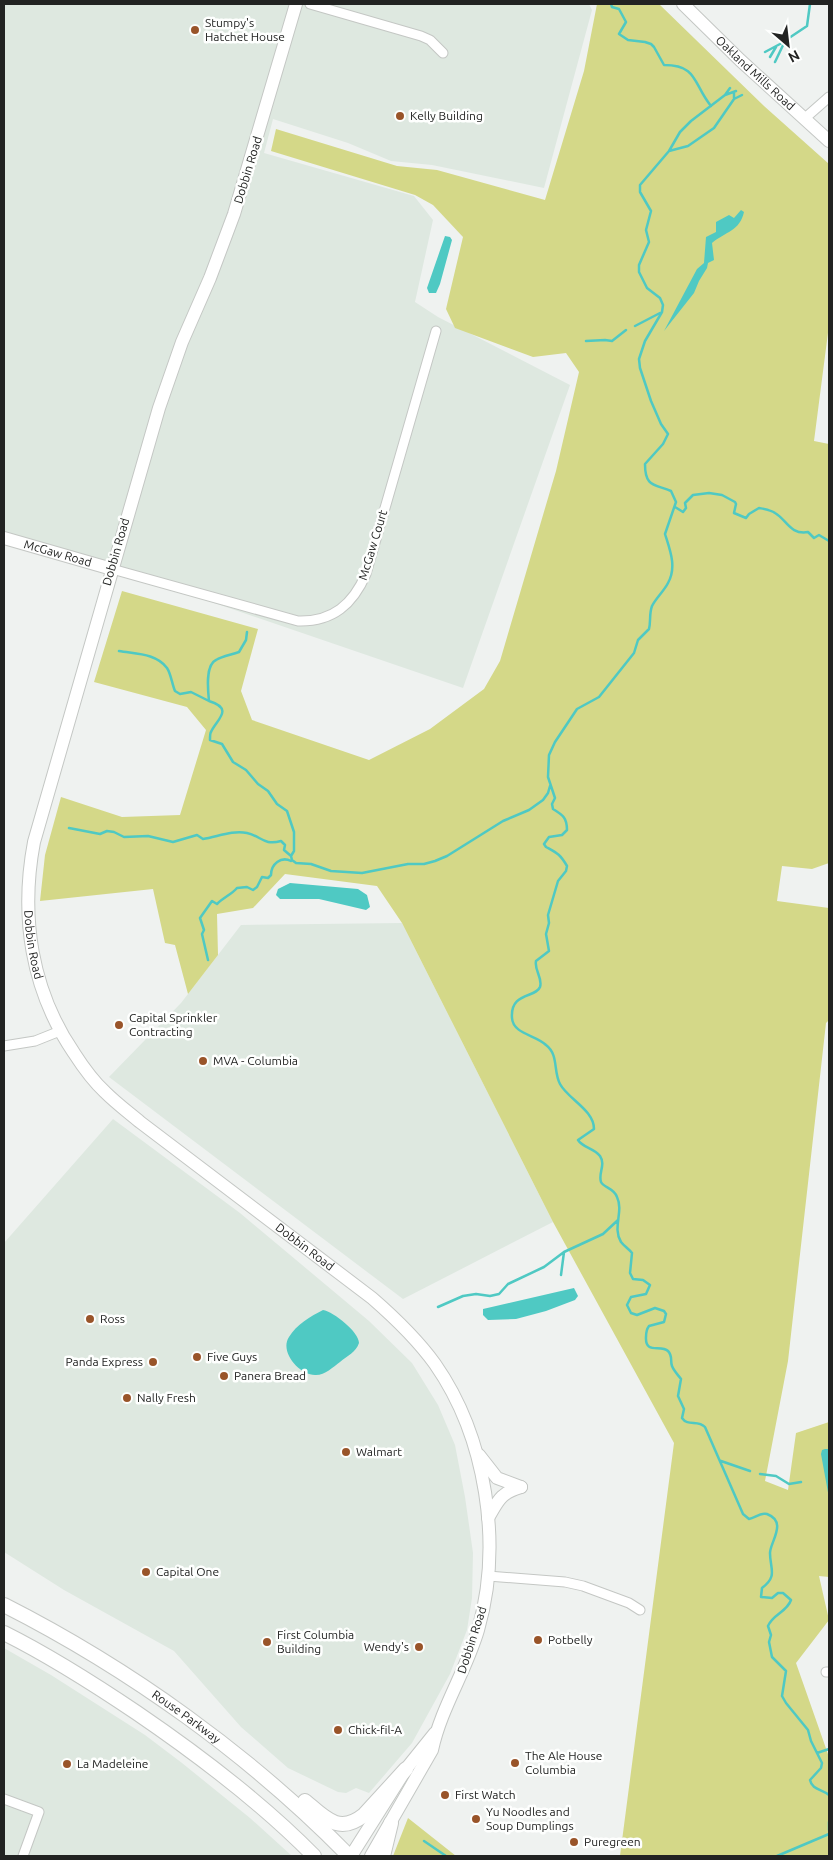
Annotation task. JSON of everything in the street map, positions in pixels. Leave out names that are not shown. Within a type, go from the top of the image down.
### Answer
[{"type":"main road","name":"Rouse Parkway","points":[[4,1605],[120,1671],[209,1734],[310,1817],[350,1856]]},
{"type":"main road","name":"Rouse Parkway","points":[[4,1633],[67,1668],[153,1724],[228,1779],[294,1835],[314,1856]]},
{"type":"main road","points":[[120,1671],[168,1700],[247,1754],[333,1823],[346,1824],[358,1820],[406,1769]]},
{"type":"main road","points":[[383,1856],[391,1823]]},
{"type":"main road","points":[[294,1835],[305,1856]]},
{"type":"street","name":"Dobbin Road","points":[[296,4],[237,206],[210,278],[182,342],[159,408],[42,812],[29,866],[27,912],[34,962],[41,988],[60,1031],[91,1077],[118,1104],[372,1298],[402,1326],[421,1346],[450,1388],[471,1433],[477,1452],[488,1518],[488,1576],[483,1608],[473,1644],[436,1731],[432,1750],[371,1856]]},
{"type":"street","points":[[310,4],[422,36],[430,40],[443,53]]},
{"type":"street","name":"Oakland Mills Road","points":[[682,4],[804,120],[829,141]]},
{"type":"street","points":[[804,120],[829,98]]},
{"type":"street","name":"McGaw Court","points":[[112,569],[298,621],[314,620],[341,609],[358,591],[366,574],[436,332]]},
{"type":"street","name":"McGaw Road","points":[[4,538],[112,569]]},
{"type":"street","points":[[4,1046],[35,1041],[60,1031]]},
{"type":"street","points":[[477,1452],[497,1478],[521,1487],[509,1490],[503,1494],[488,1518]]},
{"type":"street","points":[[488,1576],[565,1582],[583,1586],[629,1603],[640,1610]]},
{"type":"street","name":"Dobbin Road","points":[[350,1856],[406,1769],[436,1731]]},
{"type":"street","points":[[4,1798],[40,1812],[24,1856]]},
{"type":"shaded area","points":[[4,4],[589,4],[592,10],[544,188],[432,165],[391,161],[348,143],[273,119],[264,153],[414,196],[433,220],[415,302],[438,317],[570,385],[463,688],[4,531]]},
{"type":"shaded area","points":[[402,923],[553,1222],[403,1299],[109,1077],[181,1003],[241,925]]},
{"type":"shaded area","points":[[113,1119],[240,1213],[369,1321],[412,1363],[438,1405],[455,1445],[473,1553],[472,1598],[467,1630],[450,1674],[412,1743],[369,1793],[356,1788],[346,1793],[338,1792],[288,1768],[241,1727],[174,1651],[64,1590],[4,1552],[4,1243]]},
{"type":"shaded area","points":[[4,1648],[51,1675],[145,1735],[250,1818],[292,1856],[4,1856]]},
{"type":"green space","points":[[597,4],[659,4],[764,106],[829,164],[829,325],[814,441],[829,444],[829,863],[812,869],[782,866],[777,901],[829,908],[829,1020],[826,1023],[788,1361],[765,1481],[788,1490],[796,1433],[829,1422],[829,1577],[819,1576],[829,1620],[796,1663],[829,1757],[829,1856],[620,1856],[674,1443],[553,1222],[402,923],[377,886],[285,874],[253,908],[217,914],[218,955],[188,994],[175,945],[165,943],[153,889],[40,901],[45,855],[61,797],[122,817],[180,815],[206,730],[187,707],[94,682],[122,591],[258,629],[241,691],[252,720],[369,760],[430,729],[484,689],[500,661],[556,471],[579,372],[566,353],[533,357],[455,328],[446,309],[463,237],[433,205],[415,195],[271,151],[276,129],[397,166],[437,170],[545,200],[584,71]]},
{"type":"green space","points":[[408,1818],[456,1856],[393,1856]]},
{"type":"water","points":[[741,210],[744,212],[736,227],[712,243],[714,260],[708,263],[694,293],[664,331],[697,269],[704,263],[706,237],[716,232],[716,222],[729,215],[734,218]]},
{"type":"water","points":[[445,236],[450,237],[452,240],[440,284],[436,293],[429,293],[427,288]]},
{"type":"water","points":[[290,883],[358,889],[367,895],[370,907],[366,910],[319,899],[280,899],[276,895],[278,889]]},
{"type":"water","points":[[574,1288],[578,1296],[575,1300],[546,1311],[516,1319],[488,1320],[483,1315],[483,1309]]},
{"type":"water","points":[[323,1310],[333,1314],[351,1328],[359,1343],[354,1351],[329,1370],[323,1374],[316,1375],[304,1372],[293,1362],[289,1356],[287,1343],[289,1337],[300,1325]]},
{"type":"water","points":[[829,1449],[829,1498],[821,1454],[822,1450]]},
{"type":"waterway","points":[[611,4],[612,7],[619,9],[626,22],[619,34],[628,40],[651,44],[664,65],[683,68],[689,72],[711,106]]},
{"type":"waterway","points":[[765,52],[807,26],[810,4]]},
{"type":"waterway","points":[[775,62],[785,41]]},
{"type":"waterway","points":[[770,57],[776,47]]},
{"type":"waterway","points":[[730,88],[725,95],[691,121],[680,132],[669,151],[640,185],[640,192],[651,211],[646,230],[649,242],[639,265],[639,272],[647,288],[660,298],[663,305],[662,312],[645,341],[639,359],[640,368],[651,401],[661,424],[668,434],[663,444],[645,464],[645,471],[649,481],[671,491],[676,502],[665,534],[672,558],[672,571],[666,586],[652,606],[649,629],[638,640],[634,653],[599,697],[577,709],[555,742],[549,755],[548,777],[555,798],[552,804],[553,809],[564,817],[567,830],[562,835],[549,837],[544,844],[556,852],[567,866],[566,871],[558,881],[548,915],[549,923],[546,934],[549,951],[536,961],[540,987],[534,993],[524,997],[515,1004],[512,1010],[512,1018],[516,1028],[542,1042],[550,1049],[553,1053],[560,1084],[585,1110],[593,1122],[594,1129],[578,1140],[595,1151],[602,1159],[601,1182],[616,1194],[619,1203],[619,1236],[621,1242],[632,1253],[630,1273],[633,1279],[643,1280],[650,1285],[646,1294],[631,1297],[627,1305],[631,1313],[637,1315],[655,1308],[664,1311],[666,1314],[664,1322],[649,1326],[646,1333],[646,1342],[648,1346],[665,1349],[670,1355],[672,1366],[681,1379],[678,1396],[684,1409],[682,1418],[684,1421],[699,1423],[705,1427],[743,1514],[749,1519],[767,1514],[776,1522],[777,1527],[770,1553],[772,1576],[762,1588],[761,1597],[772,1598],[778,1593],[783,1593],[791,1600],[770,1622],[768,1626],[771,1635],[769,1642],[772,1657],[786,1671],[782,1696],[808,1730],[811,1741],[822,1763],[821,1768],[810,1780],[811,1783],[815,1788],[829,1795]]},
{"type":"waterway","points":[[725,95],[736,91]]},
{"type":"waterway","points":[[734,93],[734,99],[742,95]]},
{"type":"waterway","points":[[669,151],[688,146],[714,128],[734,99]]},
{"type":"waterway","points":[[635,326],[660,313]]},
{"type":"waterway","points":[[586,341],[612,341],[626,330]]},
{"type":"waterway","points":[[675,507],[683,512],[686,508],[685,503],[693,495],[709,493],[722,495],[735,502],[734,513],[746,518],[759,508],[769,510],[779,516],[793,529],[808,532],[814,538],[819,535],[829,541]]},
{"type":"waterway","points":[[247,632],[246,640],[239,652],[216,660],[210,667],[208,679],[209,701],[217,704],[222,711],[222,715],[211,733],[210,740],[222,744],[233,762],[246,770],[258,784],[268,791],[277,804],[287,811],[294,832],[294,851],[291,856]]},
{"type":"waterway","points":[[119,651],[157,659],[170,673],[175,691],[180,694],[191,692],[209,701]]},
{"type":"waterway","points":[[69,828],[100,834],[107,831],[114,832],[124,837],[148,836],[173,842],[197,835],[203,839],[241,832],[252,834],[270,842],[281,841],[285,845],[284,850],[296,863],[311,864],[331,871],[362,873],[408,864],[424,864],[447,856],[503,821],[529,810],[543,800],[550,786]]},
{"type":"waterway","points":[[208,960],[202,934],[204,930],[200,918],[212,901],[217,904],[237,888],[247,887],[253,890],[257,887],[262,877],[268,878],[271,875],[271,871],[277,862],[280,860],[291,861]]},
{"type":"waterway","points":[[438,1307],[463,1296],[499,1294],[508,1284],[544,1267],[564,1252],[603,1234],[618,1220]]},
{"type":"waterway","points":[[561,1275],[564,1252]]},
{"type":"waterway","points":[[721,1461],[750,1471]]},
{"type":"waterway","points":[[760,1474],[776,1476],[789,1484],[801,1482]]},
{"type":"waterway","points":[[817,1753],[829,1749]]},
{"type":"waterway","points":[[829,1822],[829,1830]]},
{"type":"waterway","points":[[777,1856],[829,1834]]},
{"type":"waterway","points":[[424,1841],[446,1856]]},
{"type":"place","name":"Stumpy's Hatchet House","points":[[195,30]]},
{"type":"place","name":"Kelly Building","points":[[400,116]]},
{"type":"place","name":"Capital Sprinkler Contracting","points":[[119,1025]]},
{"type":"place","name":"MVA - Columbia","points":[[203,1061]]},
{"type":"place","name":"Ross","points":[[90,1319]]},
{"type":"place","name":"Five Guys","points":[[197,1357]]},
{"type":"place","name":"Panda Express","points":[[153,1362]]},
{"type":"place","name":"Panera Bread","points":[[224,1376]]},
{"type":"place","name":"Nally Fresh","points":[[127,1398]]},
{"type":"place","name":"Walmart","points":[[346,1452]]},
{"type":"place","name":"Capital One","points":[[146,1572]]},
{"type":"place","name":"Potbelly","points":[[538,1640]]},
{"type":"place","name":"First Columbia Building","points":[[267,1642]]},
{"type":"place","name":"Wendy's","points":[[419,1647]]},
{"type":"place","name":"Chick-fil-A","points":[[338,1730]]},
{"type":"place","name":"The Ale House Columbia","points":[[515,1763]]},
{"type":"place","name":"La Madeleine","points":[[67,1764]]},
{"type":"place","name":"First Watch","points":[[445,1795]]},
{"type":"place","name":"Yu Noodles and Soup Dumplings","points":[[476,1819]]},
{"type":"place","name":"Puregreen","points":[[574,1842]]}]
